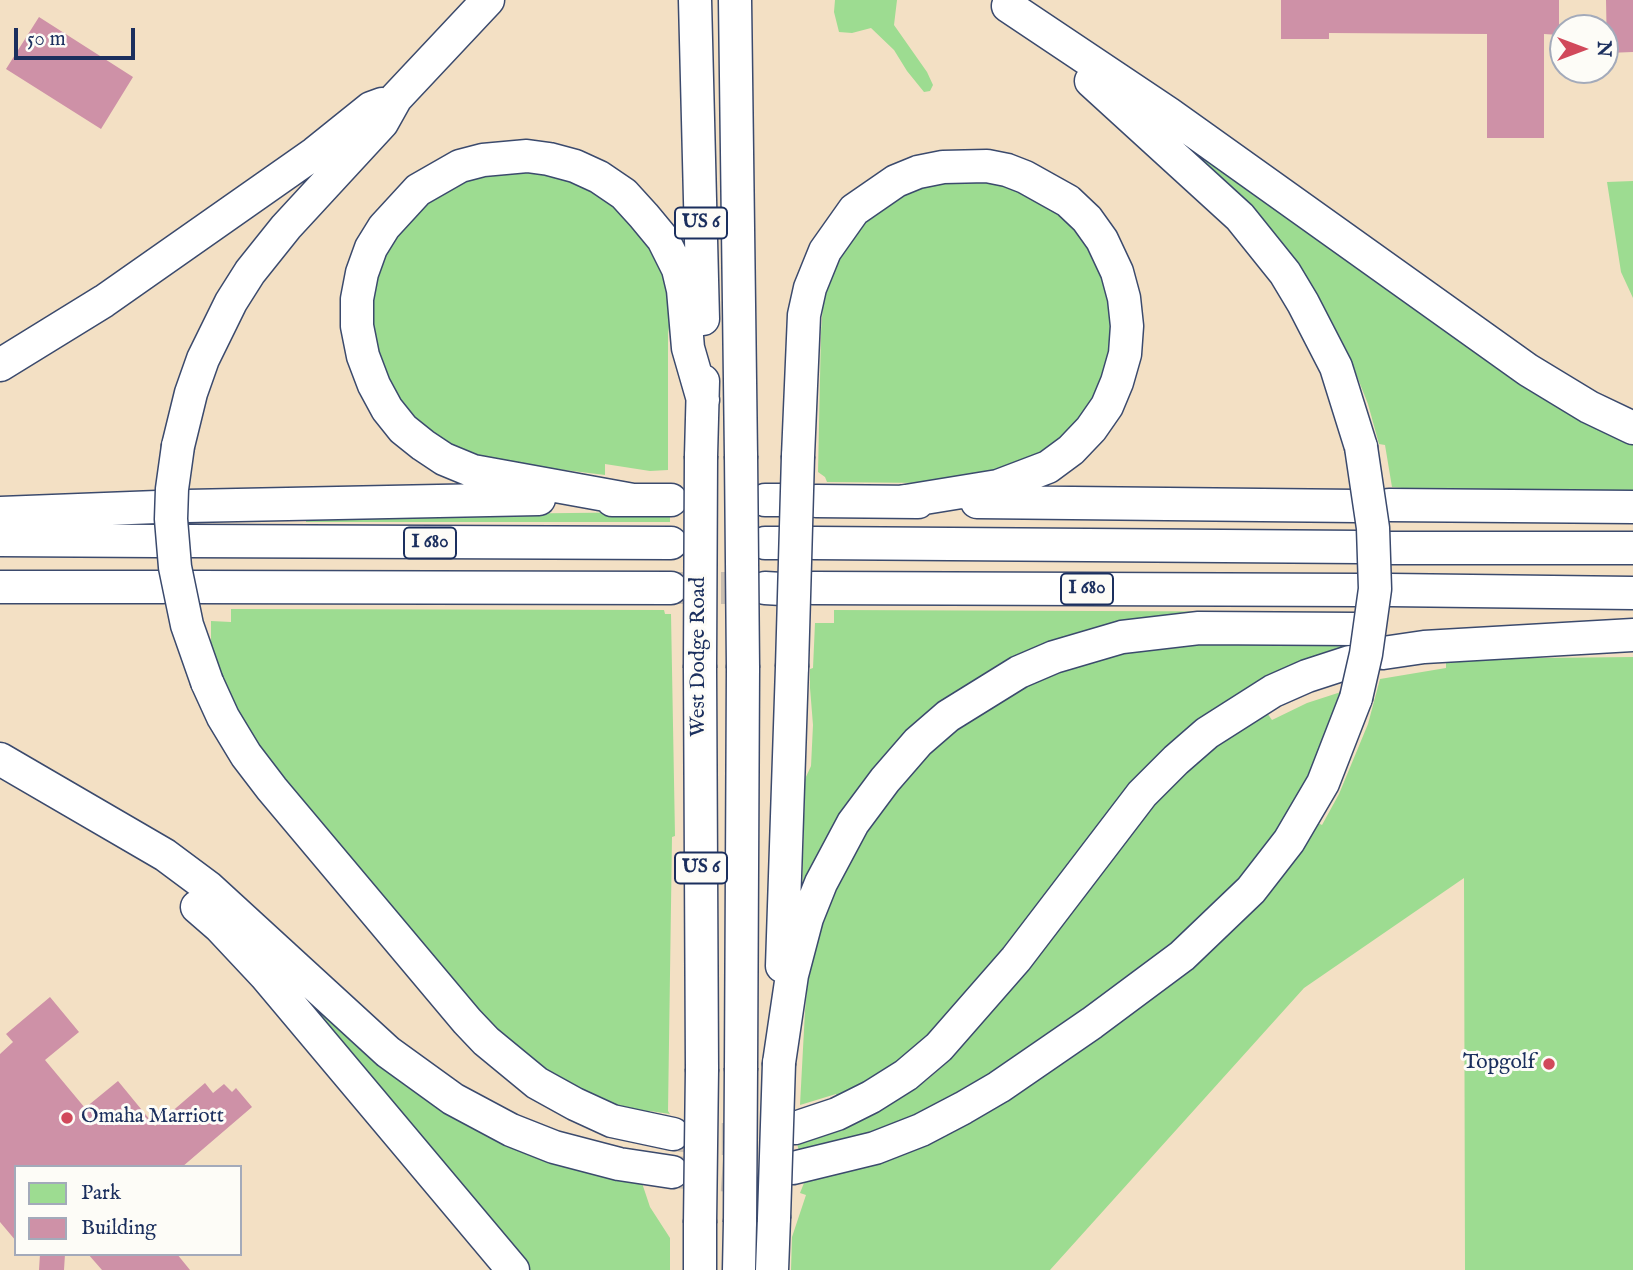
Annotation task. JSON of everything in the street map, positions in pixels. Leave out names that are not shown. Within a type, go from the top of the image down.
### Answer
[{"type":"highway","points":[[488,0],[396,98],[382,123],[286,227],[250,272],[231,302],[203,359],[191,393],[178,446],[171,520],[175,568],[187,625],[207,682],[223,717],[246,755],[467,1021],[486,1041],[537,1083],[612,1121],[673,1135]]},
{"type":"highway","name":"US 6","points":[[695,0],[696,45]]},
{"type":"highway","points":[[696,45],[704,0]]},
{"type":"highway","points":[[735,0],[737,147]]},
{"type":"highway","name":"US 6","points":[[737,147],[757,0]]},
{"type":"highway","points":[[1006,3],[1168,113],[1528,370],[1588,407],[1633,428]]},
{"type":"highway","points":[[793,1168],[875,1148],[921,1130],[963,1108],[1016,1076],[1182,956],[1251,890],[1289,841],[1322,783],[1356,698],[1366,654],[1374,589],[1373,528],[1361,447],[1336,367],[1303,303],[1263,244],[1219,196],[1006,3]]},
{"type":"highway","name":"West Dodge Road","points":[[696,45],[703,265],[700,1270]]},
{"type":"highway","points":[[0,365],[104,301],[315,153],[371,108],[396,98]]},
{"type":"highway","name":"West Dodge Road","points":[[737,147],[743,668],[739,1270]]},
{"type":"highway","points":[[633,500],[473,471],[444,459],[403,429],[387,409],[374,385],[363,356],[357,326],[357,299],[362,273],[371,248],[384,227],[418,190],[460,166],[483,160],[527,156],[549,159],[575,166],[599,177],[624,194],[644,216],[663,239],[678,269],[683,290],[688,348],[703,400]]},
{"type":"highway","points":[[772,1270],[801,339],[804,314],[810,288],[825,251],[854,210],[896,181],[918,172],[943,167],[987,166],[1007,170],[1068,201],[1087,219],[1102,240],[1117,272],[1124,298],[1127,326],[1125,354],[1117,382],[1107,406],[1091,429],[1071,450],[1048,467],[998,486],[900,502]]},
{"type":"highway","points":[[0,513],[456,499],[671,500]]},
{"type":"highway","points":[[816,500],[1357,506]]},
{"type":"highway","points":[[1389,505],[1633,507]]},
{"type":"highway","points":[[0,540],[157,541]]},
{"type":"highway","name":"I 680","points":[[189,541],[671,543]]},
{"type":"highway","name":"I 680","points":[[814,543],[1633,548]]},
{"type":"highway","name":"I 680","points":[[0,587],[671,588]]},
{"type":"highway","name":"I 680","points":[[813,588],[1633,593]]},
{"type":"highway","points":[[779,1063],[787,1003],[799,946],[826,872],[853,823],[918,742],[948,716],[1019,672],[1054,657],[1122,637],[1199,628],[1375,637],[1424,647],[1633,635]]},
{"type":"highway","points":[[795,1128],[837,1114],[871,1097],[915,1068],[939,1047],[1016,958],[1142,794],[1208,733],[1273,691],[1350,662]]},
{"type":"highway","points":[[0,759],[165,855],[208,887],[388,1052],[433,1086],[491,1121],[533,1140],[594,1158],[673,1172]]},
{"type":"highway","points":[[72,800],[220,927],[313,1032],[513,1270]]},
{"type":"green space","points":[[835,0],[897,0],[894,25],[927,72],[933,85],[930,91],[924,92],[894,50],[871,28],[852,33],[839,32],[834,12]]},
{"type":"green space","points":[[1166,126],[1633,441],[1633,496],[1403,495],[1402,488],[1392,487],[1385,445],[1379,444],[1368,404],[1347,351],[1320,299],[1289,252],[1240,195]]},
{"type":"green space","points":[[539,164],[604,189],[652,243],[664,276],[671,313],[668,334],[668,470],[650,471],[605,464],[605,475],[484,460],[443,444],[406,414],[383,376],[372,340],[370,306],[375,268],[391,235],[450,180]]},
{"type":"green space","points":[[976,180],[1004,184],[1058,208],[1098,252],[1118,314],[1102,399],[1037,464],[925,483],[827,482],[818,472],[821,332],[823,304],[831,272],[851,236],[872,214],[902,194],[931,184]]},
{"type":"green space","points":[[1633,181],[1633,298],[1621,272],[1607,182]]},
{"type":"green space","points":[[670,514],[670,522],[306,522],[306,516]]},
{"type":"green space","points":[[231,609],[664,610],[665,614],[671,614],[675,836],[672,837],[670,1114],[650,1111],[647,1124],[520,1064],[335,849],[237,719],[211,644],[211,621],[231,622]]},
{"type":"green space","points":[[834,610],[1359,612],[1358,623],[1193,624],[996,672],[802,898],[805,779],[811,766],[813,725],[810,669],[813,668],[815,623],[834,623]]},
{"type":"green space","points":[[1356,641],[1353,652],[1253,689],[953,1025],[841,1107],[836,1094],[800,1105],[810,959],[827,897],[864,826],[934,745],[988,704],[1076,662],[1176,642]]},
{"type":"green space","points":[[1633,657],[1633,1270],[1465,1270],[1464,878],[1304,988],[1050,1270],[791,1270],[792,1237],[806,1195],[800,1193],[806,1178],[1168,986],[1219,944],[1256,908],[1304,847],[1318,823],[1322,825],[1339,794],[1368,724],[1380,679],[1446,668],[1446,659]]},
{"type":"green space","points":[[1344,691],[1313,762],[1314,769],[1287,816],[1239,880],[1195,930],[1033,1048],[939,1106],[863,1137],[799,1152],[797,1143],[844,1128],[882,1110],[943,1066],[941,1063],[1128,830],[1211,745],[1265,710],[1272,720],[1307,703]]},
{"type":"green space","points":[[289,984],[590,1172],[642,1183],[650,1207],[670,1238],[670,1270],[525,1270]]},
{"type":"building","points":[[1281,0],[1559,0],[1559,14],[1549,14],[1549,34],[1544,34],[1544,138],[1487,138],[1487,34],[1329,33],[1329,39],[1281,39]]},
{"type":"building","points":[[1606,0],[1633,0],[1633,52],[1619,53],[1619,14],[1606,14]]},
{"type":"building","points":[[39,17],[133,77],[101,129],[6,69]]},
{"type":"building","name":"Omaha Marriott","points":[[50,997],[79,1032],[45,1060],[85,1108],[118,1081],[155,1126],[205,1083],[213,1093],[224,1084],[232,1092],[236,1088],[252,1107],[184,1165],[14,1165],[14,1239],[0,1222],[0,1054],[13,1042],[6,1034]]},
{"type":"building","points":[[40,1256],[65,1256],[64,1270],[39,1270]]},
{"type":"building","points":[[90,1256],[179,1256],[190,1270],[102,1270]]},
{"type":"tunnel","points":[[673,588],[765,588]]},
{"type":"tunnel","points":[[674,1135],[737,1139],[795,1128]]},
{"type":"tunnel","points":[[674,1172],[732,1176],[793,1168]]},
{"type":"place","name":"Topgolf","points":[[1549,1064]]},
{"type":"place","name":"Omaha Marriott","points":[[67,1118]]}]
